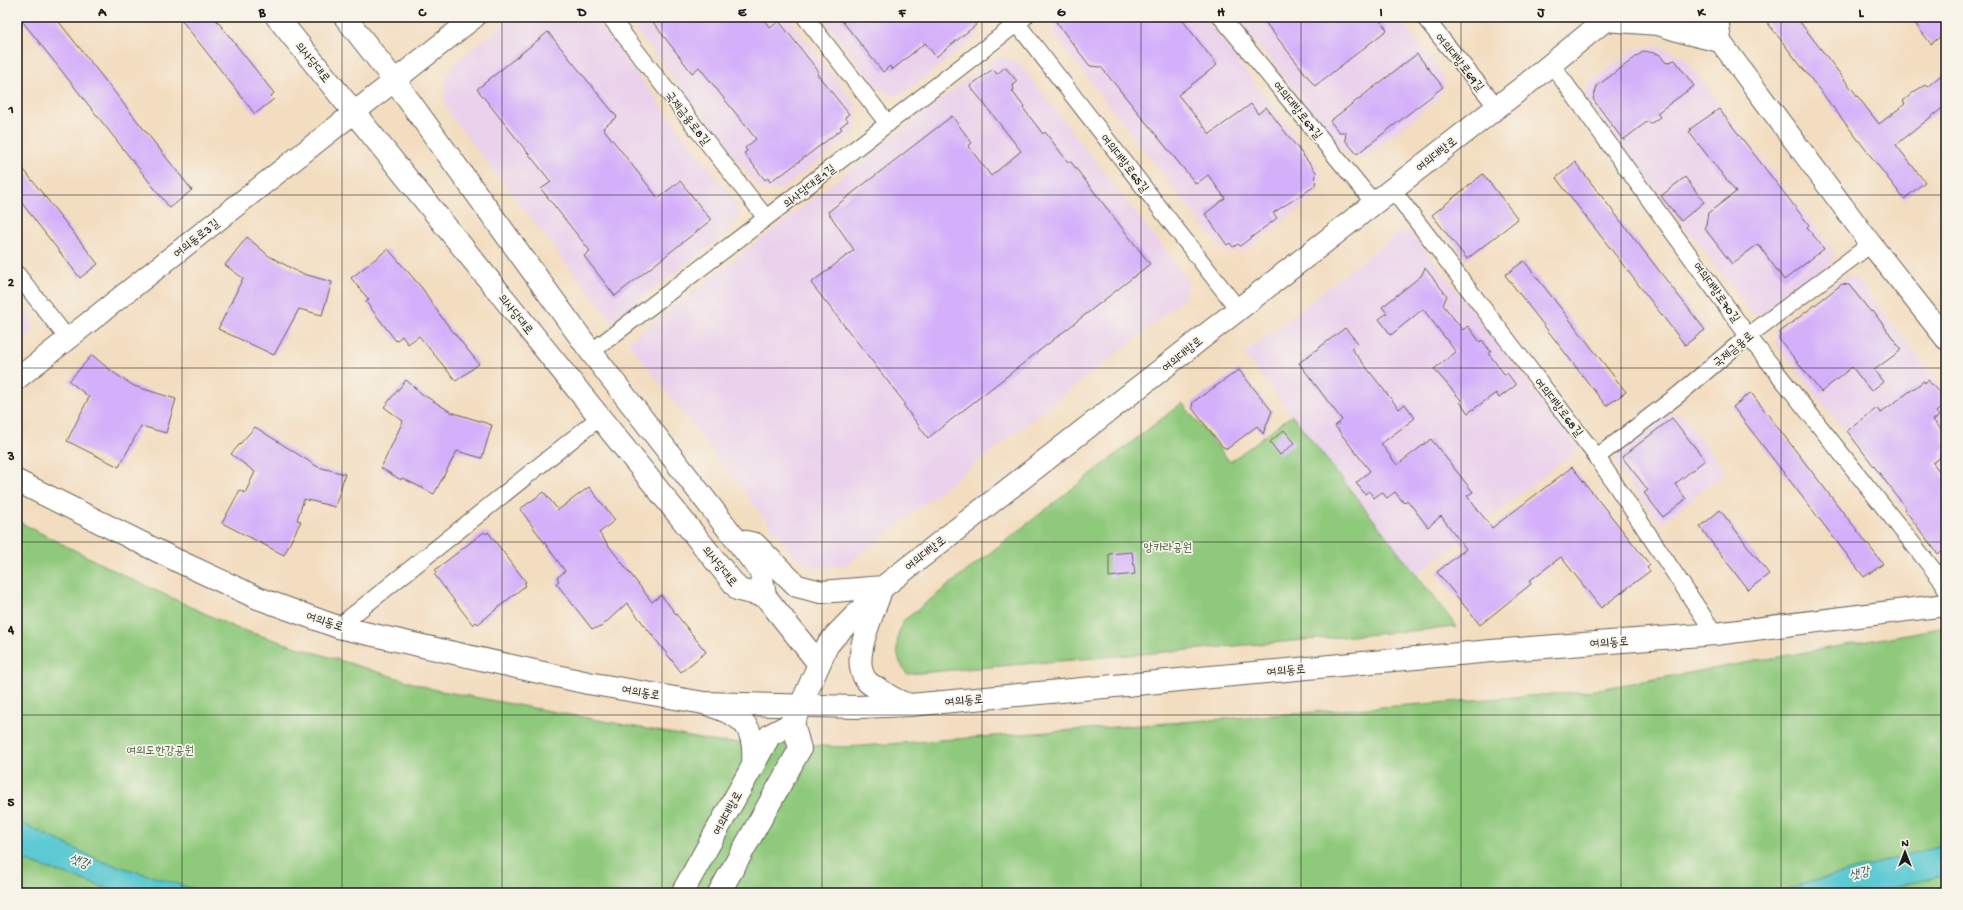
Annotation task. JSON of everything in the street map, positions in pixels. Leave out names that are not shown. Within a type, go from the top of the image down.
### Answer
[{"type":"main road","name":"의사당대로","points":[[277,17],[739,590],[765,596]]},
{"type":"main road","points":[[344,17],[394,80],[591,352],[761,572],[765,596],[819,664]]},
{"type":"main road","points":[[1607,18],[1658,24],[1687,33],[1720,40],[1717,17]]},
{"type":"main road","name":"여의대방로","points":[[682,893],[756,754],[770,735],[796,714],[827,646],[883,587],[1497,106],[1552,65],[1607,18]]},
{"type":"main road","name":"여의동로","points":[[17,481],[178,561],[252,595],[338,627],[588,683],[704,703],[796,714],[857,707],[910,704],[1491,651],[1715,634],[1946,605]]},
{"type":"main road","points":[[737,540],[754,544],[797,586],[821,592],[883,587],[864,639],[860,653],[860,667],[867,681],[896,701],[910,704]]},
{"type":"main road","points":[[704,703],[732,713],[744,722],[750,734],[756,754]]},
{"type":"main road","points":[[718,893],[800,749],[796,714]]},
{"type":"street","points":[[394,80],[475,17]]},
{"type":"street","name":"국제금융로8길","points":[[610,17],[766,218]]},
{"type":"street","points":[[804,17],[888,124]]},
{"type":"street","name":"여의대방로67길","points":[[1221,17],[1374,203]]},
{"type":"street","name":"여의대방로69길","points":[[1424,17],[1497,106]]},
{"type":"street","points":[[1702,17],[1871,244],[1946,339]]},
{"type":"street","name":"의사당대로1길","points":[[591,352],[888,124],[1018,19]]},
{"type":"street","name":"여의대방로65길","points":[[1018,19],[1238,309]]},
{"type":"street","name":"여의대방로70길","points":[[1552,65],[1748,336],[1943,582],[1946,590]]},
{"type":"street","name":"여의동로3길","points":[[17,378],[374,98],[394,80]]},
{"type":"street","name":"여의대방로68길","points":[[1392,189],[1597,457],[1715,634]]},
{"type":"street","name":"국제금융로","points":[[1597,457],[1678,395],[1748,336],[1871,244]]},
{"type":"street","points":[[17,274],[68,339]]},
{"type":"street","points":[[338,627],[599,418]]},
{"type":"shaded area","points":[[512,17],[593,17],[737,204],[738,215],[732,229],[612,321],[451,116],[445,104],[445,80],[448,73],[457,61]]},
{"type":"shaded area","points":[[626,17],[788,17],[855,104],[858,118],[854,132],[851,136],[785,187],[775,191],[762,189],[757,185]]},
{"type":"shaded area","points":[[823,17],[981,17],[981,22],[980,29],[974,39],[910,89],[902,94],[891,95],[879,90]]},
{"type":"shaded area","points":[[1054,17],[1204,17],[1318,166],[1321,182],[1314,197],[1245,251],[1230,252],[1221,248],[1057,39],[1053,30]]},
{"type":"shaded area","points":[[1236,17],[1399,17],[1443,75],[1444,86],[1438,99],[1363,158],[1351,157],[1340,148]]},
{"type":"shaded area","points":[[1660,46],[1683,57],[1833,250],[1832,263],[1766,314],[1752,313],[1585,98],[1588,85],[1634,49]]},
{"type":"shaded area","points":[[1002,57],[1018,62],[1183,273],[1188,285],[1187,293],[1184,299],[1149,328],[848,564],[827,568],[811,566],[797,558],[787,547],[628,342],[993,59]]},
{"type":"shaded area","points":[[1399,232],[1412,233],[1579,448],[1416,575],[1244,354]]},
{"type":"shaded area","points":[[1844,277],[1856,278],[1946,393],[1946,562],[1775,342],[1776,329]]},
{"type":"shaded area","points":[[17,297],[31,316],[34,329],[31,335],[17,346]]},
{"type":"shaded area","points":[[1669,413],[1681,414],[1726,472],[1661,524],[1616,466],[1618,452]]},
{"type":"green space","name":"앙카라공원","points":[[1182,403],[1230,462],[1292,415],[1457,627],[907,674],[900,661],[897,648],[898,635],[903,621]]},
{"type":"green space","name":"여의도한강공원","points":[[17,521],[131,579],[236,628],[436,690],[717,742],[848,747],[1582,692],[1946,627],[1946,893],[17,893]]},
{"type":"water","name":"샛강","points":[[17,821],[101,861],[207,893],[121,893],[17,858]]},
{"type":"water","name":"샛강","points":[[1946,844],[1946,875],[1865,893],[1772,893]]},
{"type":"building","points":[[19,17],[55,17],[192,190],[170,208]]},
{"type":"building","points":[[179,17],[214,17],[274,93],[271,96],[274,99],[255,114]]},
{"type":"building","points":[[649,17],[762,17],[770,28],[779,21],[819,72],[817,74],[849,114],[845,117],[848,121],[840,127],[842,129],[780,176],[779,175],[770,182],[768,178],[765,180],[744,153],[747,151],[745,148],[756,139],[699,67],[692,73]]},
{"type":"building","points":[[839,17],[969,17],[976,25],[936,57],[925,43],[892,70],[890,66],[883,72]]},
{"type":"building","points":[[1062,17],[1180,17],[1217,65],[1178,95],[1210,134],[1251,104],[1258,114],[1266,107],[1316,172],[1315,186],[1273,213],[1277,218],[1240,246],[1238,244],[1233,247],[1230,243],[1227,245],[1205,214],[1225,198],[1208,175],[1196,184],[1101,67],[1090,66],[1056,22]]},
{"type":"building","points":[[1261,17],[1378,17],[1387,30],[1315,86]]},
{"type":"building","points":[[1763,17],[1796,17],[1879,124],[1905,104],[1903,101],[1915,91],[1925,85],[1927,87],[1946,71],[1946,105],[1896,145],[1925,182],[1904,199]]},
{"type":"building","points":[[1910,17],[1946,17],[1946,32],[1931,44]]},
{"type":"building","points":[[548,32],[617,117],[603,128],[658,198],[680,181],[711,220],[615,296],[584,256],[590,251],[541,189],[551,182],[477,89]]},
{"type":"building","points":[[1644,51],[1659,54],[1666,63],[1675,60],[1694,86],[1657,113],[1660,117],[1650,124],[1648,121],[1623,140],[1593,99],[1597,86]]},
{"type":"building","points":[[1417,54],[1443,87],[1357,154],[1345,140],[1346,132],[1339,132],[1330,121]]},
{"type":"building","points":[[1005,67],[1017,81],[1013,85],[1014,90],[1012,91],[1024,107],[1023,108],[1043,134],[1045,132],[1068,162],[1071,162],[1150,264],[928,438],[904,406],[904,402],[811,283],[854,250],[828,212],[952,116],[972,143],[968,146],[991,176],[1021,151],[970,86],[993,69],[997,74]]},
{"type":"building","points":[[1719,109],[1809,225],[1807,227],[1824,249],[1784,280],[1758,244],[1732,264],[1705,229],[1708,213],[1736,192],[1689,132],[1691,131],[1690,129]]},
{"type":"building","points":[[17,161],[98,264],[80,278],[17,197]]},
{"type":"building","points":[[1575,162],[1705,330],[1685,345],[1556,178]]},
{"type":"building","points":[[1483,174],[1518,219],[1467,259],[1432,215]]},
{"type":"building","points":[[1685,177],[1704,202],[1681,221],[1661,196]]},
{"type":"building","points":[[247,237],[269,256],[300,273],[332,282],[322,315],[299,309],[274,355],[218,329],[243,278],[225,265]]},
{"type":"building","points":[[388,249],[422,288],[442,318],[479,364],[456,381],[419,336],[408,344],[402,336],[396,341],[366,302],[369,300],[351,278]]},
{"type":"building","points":[[1524,261],[1626,392],[1606,406],[1505,275]]},
{"type":"building","points":[[1425,268],[1447,296],[1443,305],[1463,330],[1468,326],[1480,342],[1482,340],[1491,352],[1489,354],[1505,375],[1507,373],[1516,385],[1499,398],[1496,393],[1468,413],[1460,402],[1461,400],[1434,369],[1456,352],[1423,309],[1391,335],[1379,319],[1387,313],[1382,307],[1421,276]]},
{"type":"building","points":[[1842,284],[1849,285],[1871,312],[1873,311],[1900,348],[1900,351],[1874,370],[1883,382],[1871,391],[1852,367],[1821,392],[1779,339],[1780,332]]},
{"type":"building","points":[[1345,328],[1358,343],[1351,348],[1399,409],[1405,404],[1415,418],[1381,444],[1397,465],[1431,439],[1473,492],[1467,496],[1492,528],[1572,467],[1650,565],[1647,568],[1650,571],[1601,608],[1561,557],[1529,581],[1531,584],[1480,625],[1437,572],[1466,549],[1441,516],[1428,527],[1407,500],[1404,503],[1395,492],[1387,498],[1382,492],[1374,498],[1369,491],[1365,494],[1356,483],[1370,471],[1335,426],[1342,420],[1299,363]]},
{"type":"building","points":[[92,355],[114,373],[134,386],[176,399],[166,433],[141,426],[119,467],[67,441],[89,397],[69,381]]},
{"type":"building","points":[[1239,370],[1272,411],[1263,434],[1257,426],[1227,449],[1222,446],[1192,408],[1193,402]]},
{"type":"building","points":[[406,380],[422,394],[451,412],[492,425],[482,458],[457,451],[434,494],[402,478],[401,480],[381,468],[403,421],[384,407]]},
{"type":"building","points":[[1928,380],[1946,401],[1946,404],[1936,412],[1939,416],[1933,420],[1943,431],[1942,441],[1946,446],[1941,451],[1940,458],[1933,463],[1946,480],[1946,547],[1938,554],[1904,509],[1906,508],[1847,431],[1877,408],[1880,413],[1924,381],[1925,383]]},
{"type":"building","points":[[1750,393],[1883,564],[1864,577],[1733,407]]},
{"type":"building","points":[[1672,418],[1705,460],[1675,484],[1686,499],[1663,517],[1644,493],[1648,490],[1622,457]]},
{"type":"building","points":[[255,427],[318,467],[345,474],[335,507],[304,499],[297,520],[301,521],[284,555],[222,523],[240,490],[245,493],[255,472],[231,454]]},
{"type":"building","points":[[1284,430],[1295,443],[1280,455],[1270,442]]},
{"type":"building","points":[[589,487],[615,520],[599,533],[652,602],[661,595],[706,652],[681,672],[627,603],[601,627],[592,629],[556,583],[559,581],[557,578],[565,571],[520,509],[544,492],[558,510]]},
{"type":"building","points":[[1720,510],[1769,574],[1748,590],[1700,527]]},
{"type":"building","points":[[484,532],[486,534],[488,532],[526,582],[524,583],[526,585],[478,624],[476,622],[473,625],[434,574],[437,572],[435,570]]},
{"type":"building","points":[[1132,552],[1135,574],[1109,577],[1109,554]]}]
